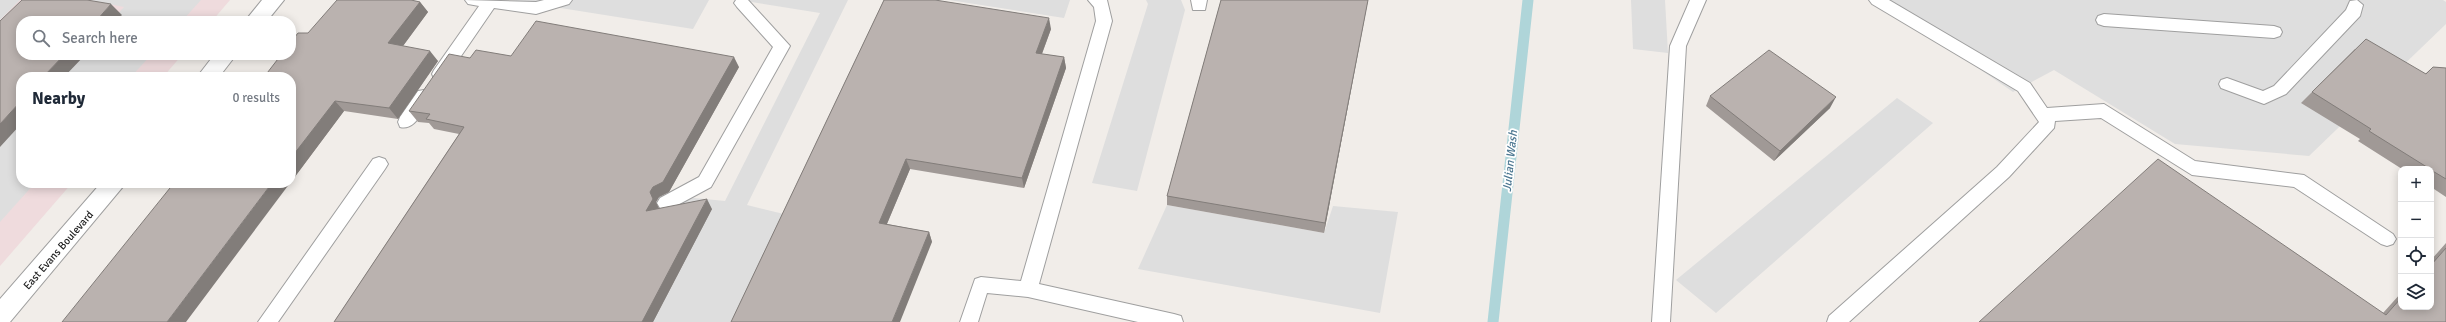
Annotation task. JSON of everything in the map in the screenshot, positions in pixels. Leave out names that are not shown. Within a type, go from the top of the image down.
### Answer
[{"type":"street","points":[[260,16],[274,0]]},
{"type":"street","points":[[211,72],[222,60]]},
{"type":"street","name":"East Evans Boulevard","points":[[0,316],[111,188]]},
{"type":"lane","points":[[473,0],[530,5],[564,0]]},
{"type":"lane","points":[[1028,289],[1104,21],[1101,4],[1096,0]]},
{"type":"lane","points":[[1661,322],[1678,46],[1698,0]]},
{"type":"lane","points":[[1836,322],[2003,172],[2048,122],[2024,87],[1877,0]]},
{"type":"lane","points":[[406,122],[490,2]]},
{"type":"lane","points":[[666,204],[705,182],[782,46],[742,3]]},
{"type":"lane","points":[[2227,84],[2264,98],[2280,90],[2354,12],[2355,5]]},
{"type":"lane","points":[[2104,20],[2274,32]]},
{"type":"lane","points":[[2044,116],[2104,111],[2192,168],[2298,180],[2387,239]]},
{"type":"lane","points":[[267,322],[379,164]]},
{"type":"lane","points":[[968,322],[981,285],[1028,289],[1174,322]]},
{"type":"shaded area","points":[[0,0],[230,0],[216,16],[16,16],[16,60],[178,60],[167,72],[16,72],[16,188],[68,188],[0,266]]},
{"type":"shaded area","points":[[0,0],[20,0],[0,20]]},
{"type":"shaded area","points":[[89,0],[201,0],[187,16],[116,16],[124,7]]},
{"type":"shaded area","points":[[510,0],[709,0],[693,29]]},
{"type":"shaded area","points":[[739,0],[848,0],[747,205],[792,216],[743,322],[566,322],[644,193],[725,201],[820,13]]},
{"type":"shaded area","points":[[949,0],[1070,0],[1064,18]]},
{"type":"shaded area","points":[[1146,0],[1181,0],[1185,10],[1137,191],[1092,183],[1148,4]]},
{"type":"shaded area","points":[[1631,0],[1665,0],[1668,53],[1633,49]]},
{"type":"shaded area","points":[[1879,0],[2443,0],[2446,2],[2446,24],[2309,156],[2175,144],[2054,70],[2013,92]]},
{"type":"shaded area","points":[[77,60],[146,60],[136,72],[66,72]]},
{"type":"shaded area","points":[[1897,98],[1933,123],[1716,313],[1676,280]]},
{"type":"shaded area","points":[[16,128],[16,188],[31,188],[0,222],[0,146]]},
{"type":"shaded area","points":[[1167,205],[1324,233],[1333,206],[1398,212],[1380,313],[1138,269]]},
{"type":"building","points":[[22,0],[87,0],[111,4],[100,16],[16,16],[16,60],[59,60],[48,72],[16,72],[16,106],[0,124],[0,21]]},
{"type":"building","points":[[337,0],[411,0],[420,2],[388,43],[430,51],[389,108],[335,101],[296,152],[296,72],[268,72],[277,60],[296,60],[296,36],[298,33],[308,33]]},
{"type":"building","points":[[884,0],[935,0],[1049,18],[1036,53],[1064,57],[1022,178],[906,159],[879,223],[929,232],[892,322],[731,322]]},
{"type":"building","points":[[1221,0],[1368,0],[1325,223],[1167,196]]},
{"type":"building","points":[[536,21],[734,57],[663,182],[653,187],[650,192],[653,199],[646,211],[707,199],[642,322],[334,322],[464,127],[426,119],[430,114],[409,111],[449,54],[470,58],[476,50],[511,56]]},
{"type":"building","points":[[2366,39],[2426,74],[2433,67],[2446,68],[2446,179],[2434,172],[2434,166],[2425,166],[2369,131],[2371,129],[2312,92]]},
{"type":"building","points":[[1769,50],[1836,97],[1780,151],[1710,96]]},
{"type":"building","points":[[2158,159],[2386,315],[2398,301],[2398,310],[2434,310],[2434,262],[2446,248],[2446,322],[1979,322]]},
{"type":"building","points":[[170,188],[268,188],[167,322],[62,322]]},
{"type":"waterway","name":"Julian Wash","points":[[1493,322],[1528,0]]}]
